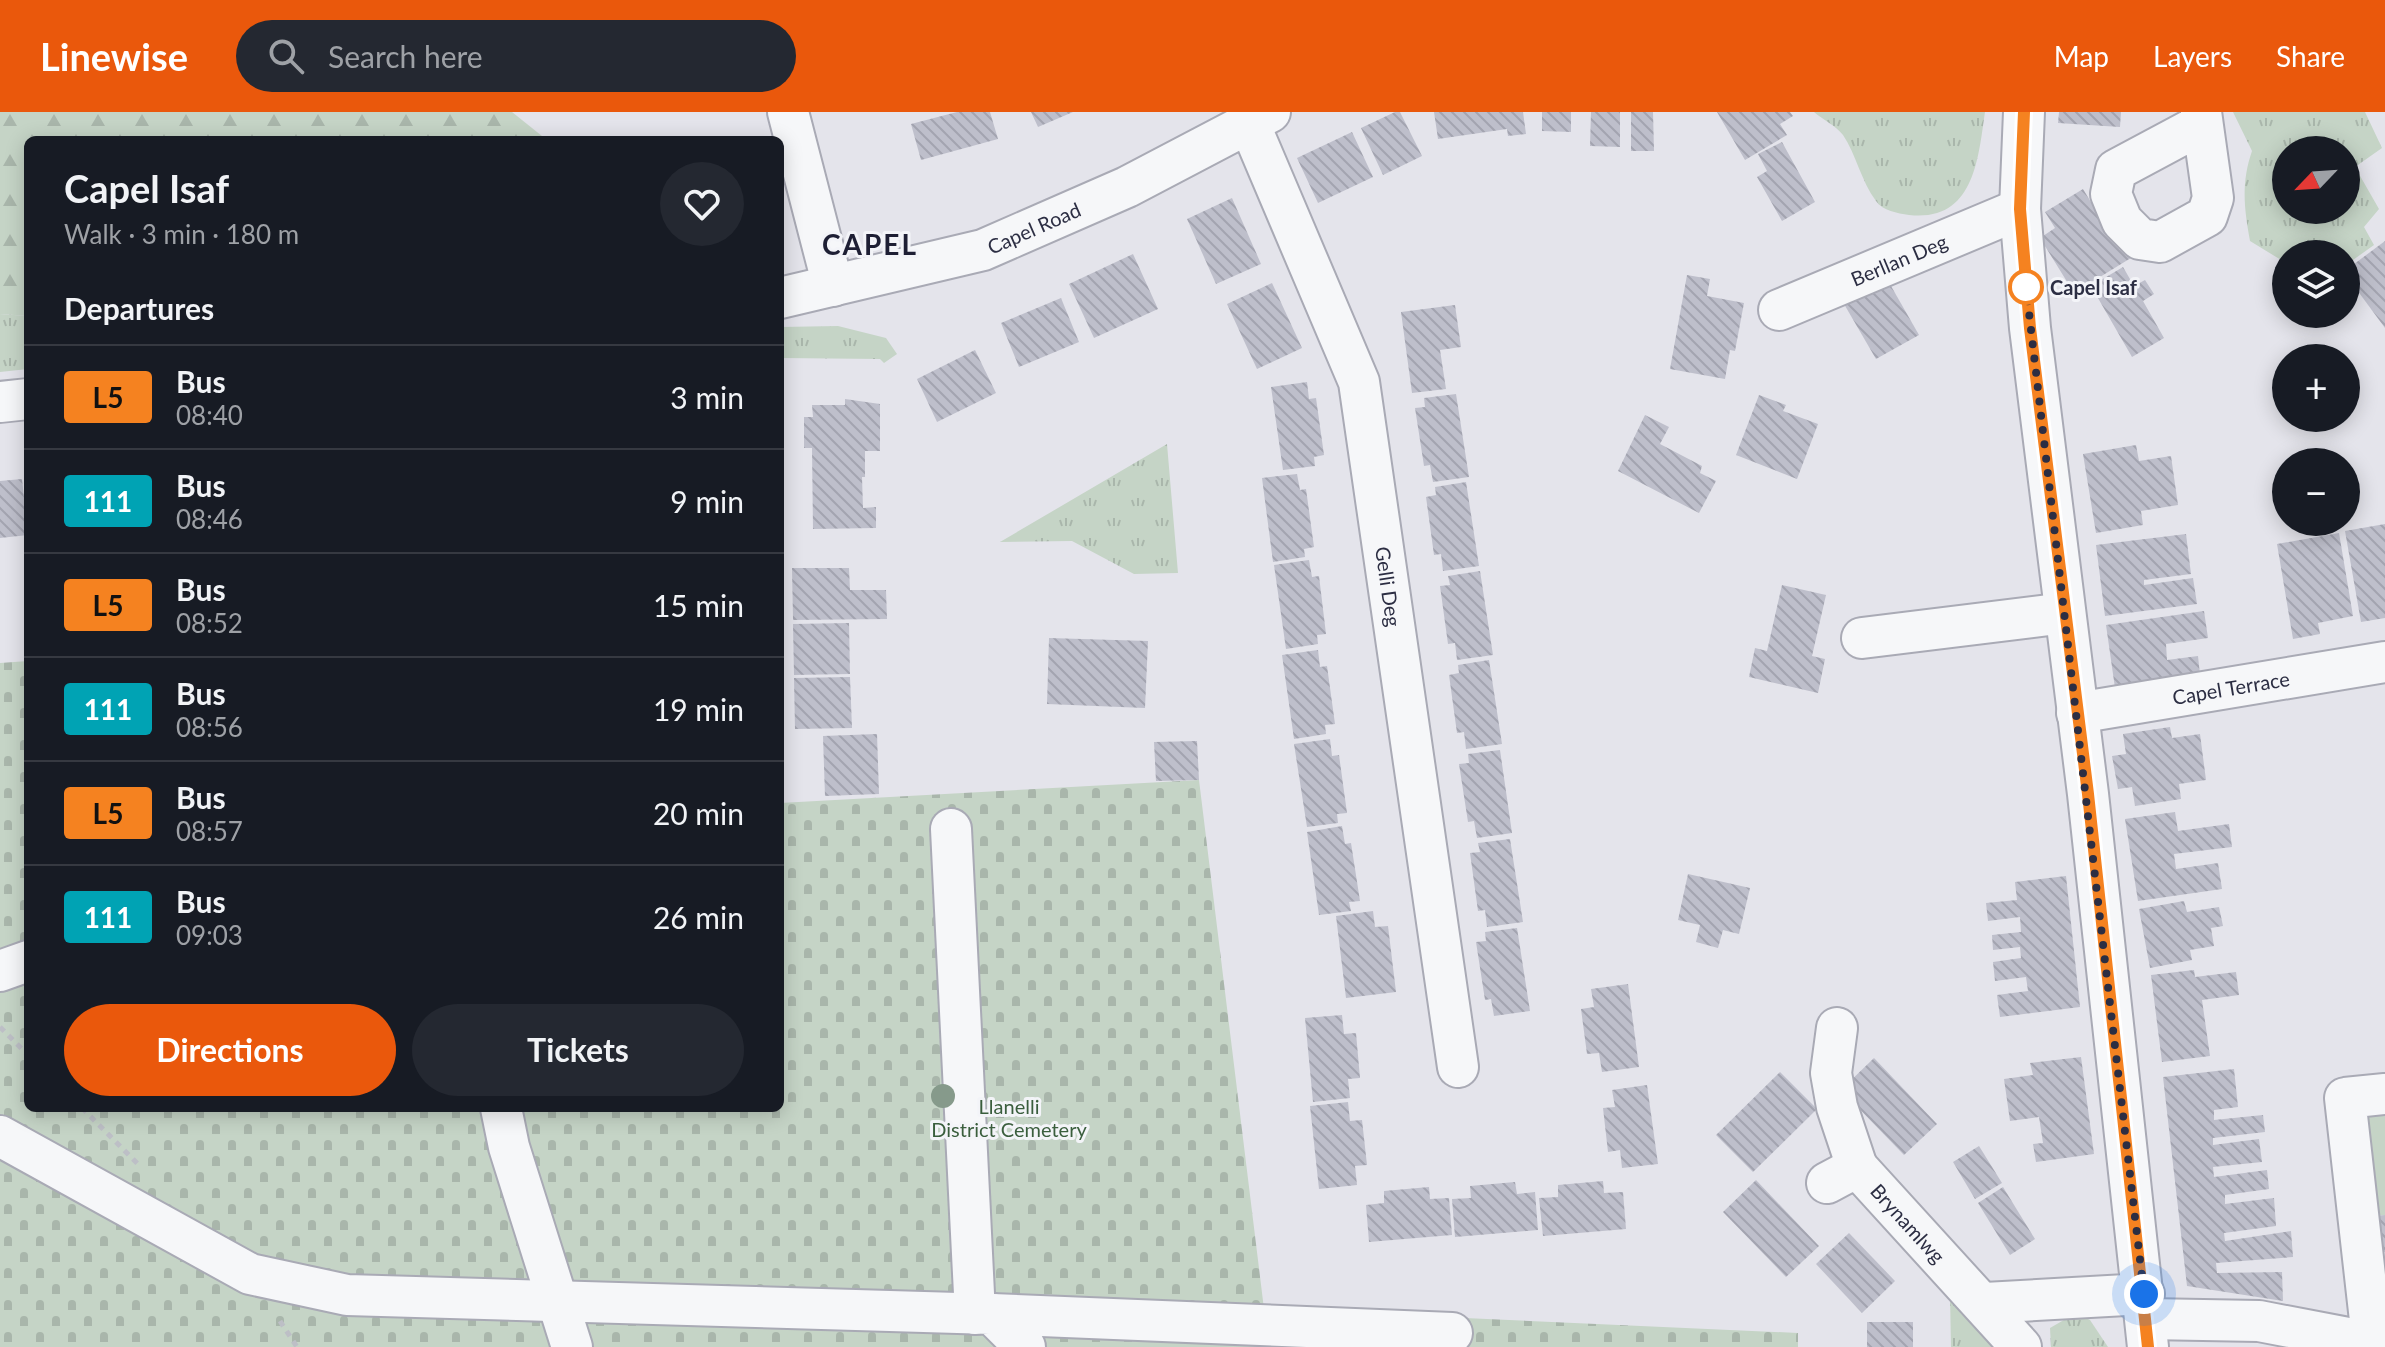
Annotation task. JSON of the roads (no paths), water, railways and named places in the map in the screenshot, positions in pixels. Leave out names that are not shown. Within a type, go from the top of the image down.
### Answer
[{"type":"street","points":[[788,112],[833,286]]},
{"type":"street","points":[[2024,112],[2020,209],[2030,328],[2146,1320]]},
{"type":"street","name":"Capel Road","points":[[784,297],[983,250],[1127,187],[1260,118]]},
{"type":"street","name":"Gelli Deg","points":[[1260,118],[1359,382],[1458,1067]]},
{"type":"street","name":"Berllan Deg","points":[[1779,310],[2020,209]]},
{"type":"street","points":[[0,402],[24,399]]},
{"type":"street","points":[[1862,638],[2065,613]]},
{"type":"street","name":"Capel Terrace","points":[[2077,713],[2385,662]]},
{"type":"street","points":[[951,829],[984,1314],[1025,1347]]},
{"type":"street","points":[[0,971],[24,962]]},
{"type":"street","name":"Brynamlwg","points":[[1837,1028],[1831,1073],[1842,1175],[1985,1303],[2021,1347]]},
{"type":"street","points":[[1985,1303],[2146,1320],[2259,1321],[2377,1345],[2345,1098],[2385,1094]]},
{"type":"street","points":[[502,1112],[509,1147],[560,1300],[572,1347]]},
{"type":"street","points":[[0,1136],[250,1274],[347,1295],[984,1314],[1452,1333]]},
{"type":"place","name":"Capel Isaf","points":[[2026,287]]},
{"type":"district","name":"CAPEL","points":[[870,244]]},
{"type":"park label","name":"Llanelli District Cemetery","points":[[1009,1118]]}]
